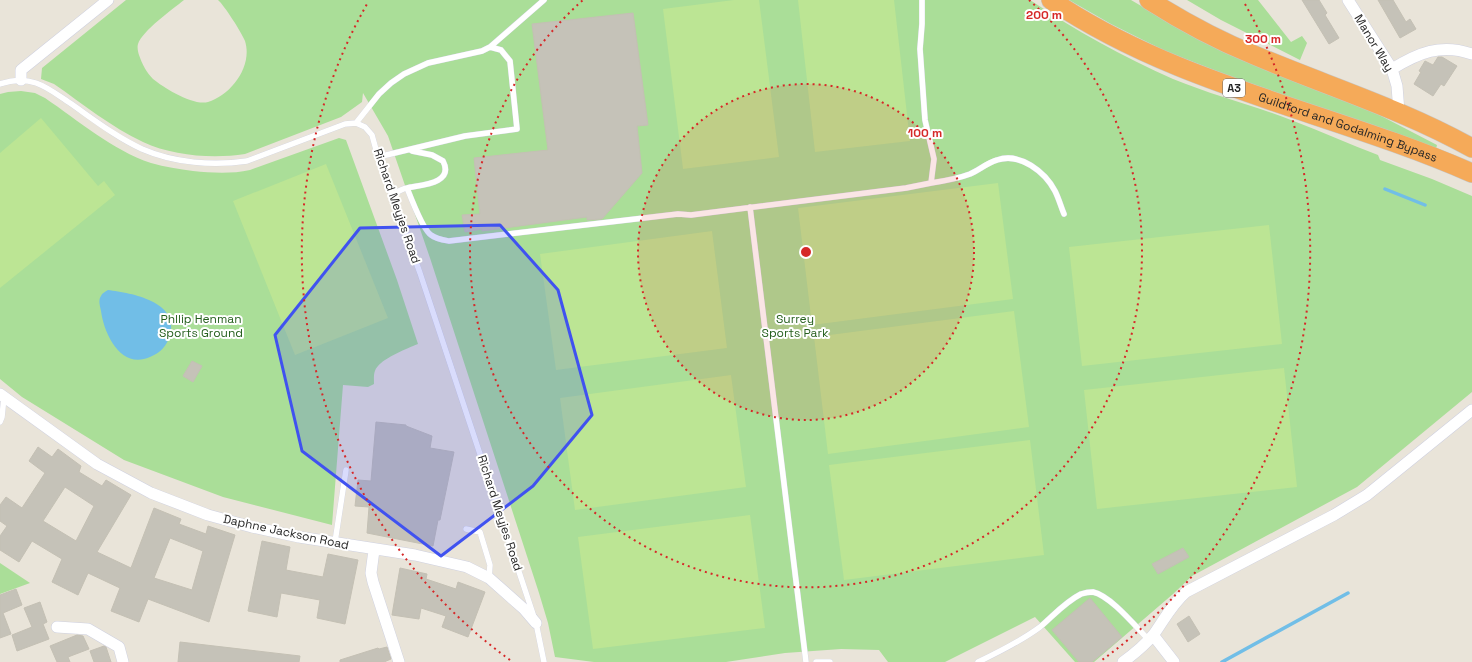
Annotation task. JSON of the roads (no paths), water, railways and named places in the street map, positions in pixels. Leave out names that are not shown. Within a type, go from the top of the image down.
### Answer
[{"type":"highway","name":"Guildford and Godalming Bypass","points":[[1051,0],[1106,33],[1163,61],[1221,83],[1427,154],[1472,173]]},
{"type":"highway","points":[[1149,0],[1211,36],[1253,55],[1399,112],[1463,140]]},
{"type":"street","points":[[21,80],[22,70],[108,0]]},
{"type":"street","name":"Manor Way","points":[[1348,0],[1392,69],[1397,86],[1399,112]]},
{"type":"street","points":[[1392,69],[1417,55],[1433,50],[1462,50],[1472,54]]},
{"type":"street","name":"Daphne Jackson Road","points":[[2,396],[97,464],[151,493],[215,517],[300,537],[374,550],[414,555],[467,567],[488,578],[524,609],[536,623]]},
{"type":"street","points":[[1124,662],[1151,637],[1176,602],[1186,592],[1334,515],[1368,495],[1472,410]]},
{"type":"street","points":[[374,550],[371,573],[373,582],[399,662]]},
{"type":"street","points":[[58,627],[88,629],[118,647],[123,662]]},
{"type":"street","points":[[1151,637],[1174,662]]},
{"type":"lane","points":[[0,84],[21,80],[35,83],[49,89],[123,140],[165,157],[186,161],[227,163],[247,161],[345,124],[356,123],[379,94],[404,74],[428,63],[482,51],[490,46],[544,0]]},
{"type":"lane","points":[[922,0],[920,49],[925,120],[934,159],[931,183]]},
{"type":"lane","points":[[378,157],[465,136],[517,129],[510,61],[501,50],[490,46]]},
{"type":"lane","name":"Richard Meyjes Road","points":[[356,123],[365,127],[372,135],[378,157],[420,272],[536,623],[544,662]]},
{"type":"lane","points":[[392,195],[399,190],[430,185],[438,181],[445,170],[443,161],[438,158],[416,151],[402,152]]},
{"type":"lane","points":[[407,188],[423,224],[430,235],[449,241],[906,188],[956,179],[970,174],[998,160],[1009,159],[1025,162],[1046,178],[1055,191],[1064,214]]},
{"type":"lane","points":[[750,207],[806,662]]},
{"type":"lane","points":[[0,422],[2,417],[2,396]]},
{"type":"lane","points":[[335,542],[346,470]]},
{"type":"lane","points":[[466,529],[480,532],[490,565],[488,578]]},
{"type":"lane","points":[[978,662],[998,653],[1033,631],[1069,602],[1082,594],[1094,592],[1119,608],[1151,637]]},
{"type":"lane","points":[[816,662],[830,662]]},
{"type":"water","points":[[108,290],[141,297],[152,301],[168,314],[171,324],[170,335],[167,343],[160,351],[150,357],[140,360],[131,359],[116,348],[106,330],[100,303],[101,295]]},
{"type":"waterway","points":[[1385,189],[1425,205]]},
{"type":"waterway","points":[[1222,662],[1348,593]]},
{"type":"park label","name":"Phllip Henman Sports Ground","points":[[201,326]]},
{"type":"park label","name":"Surrey Sports Park","points":[[795,326]]}]
